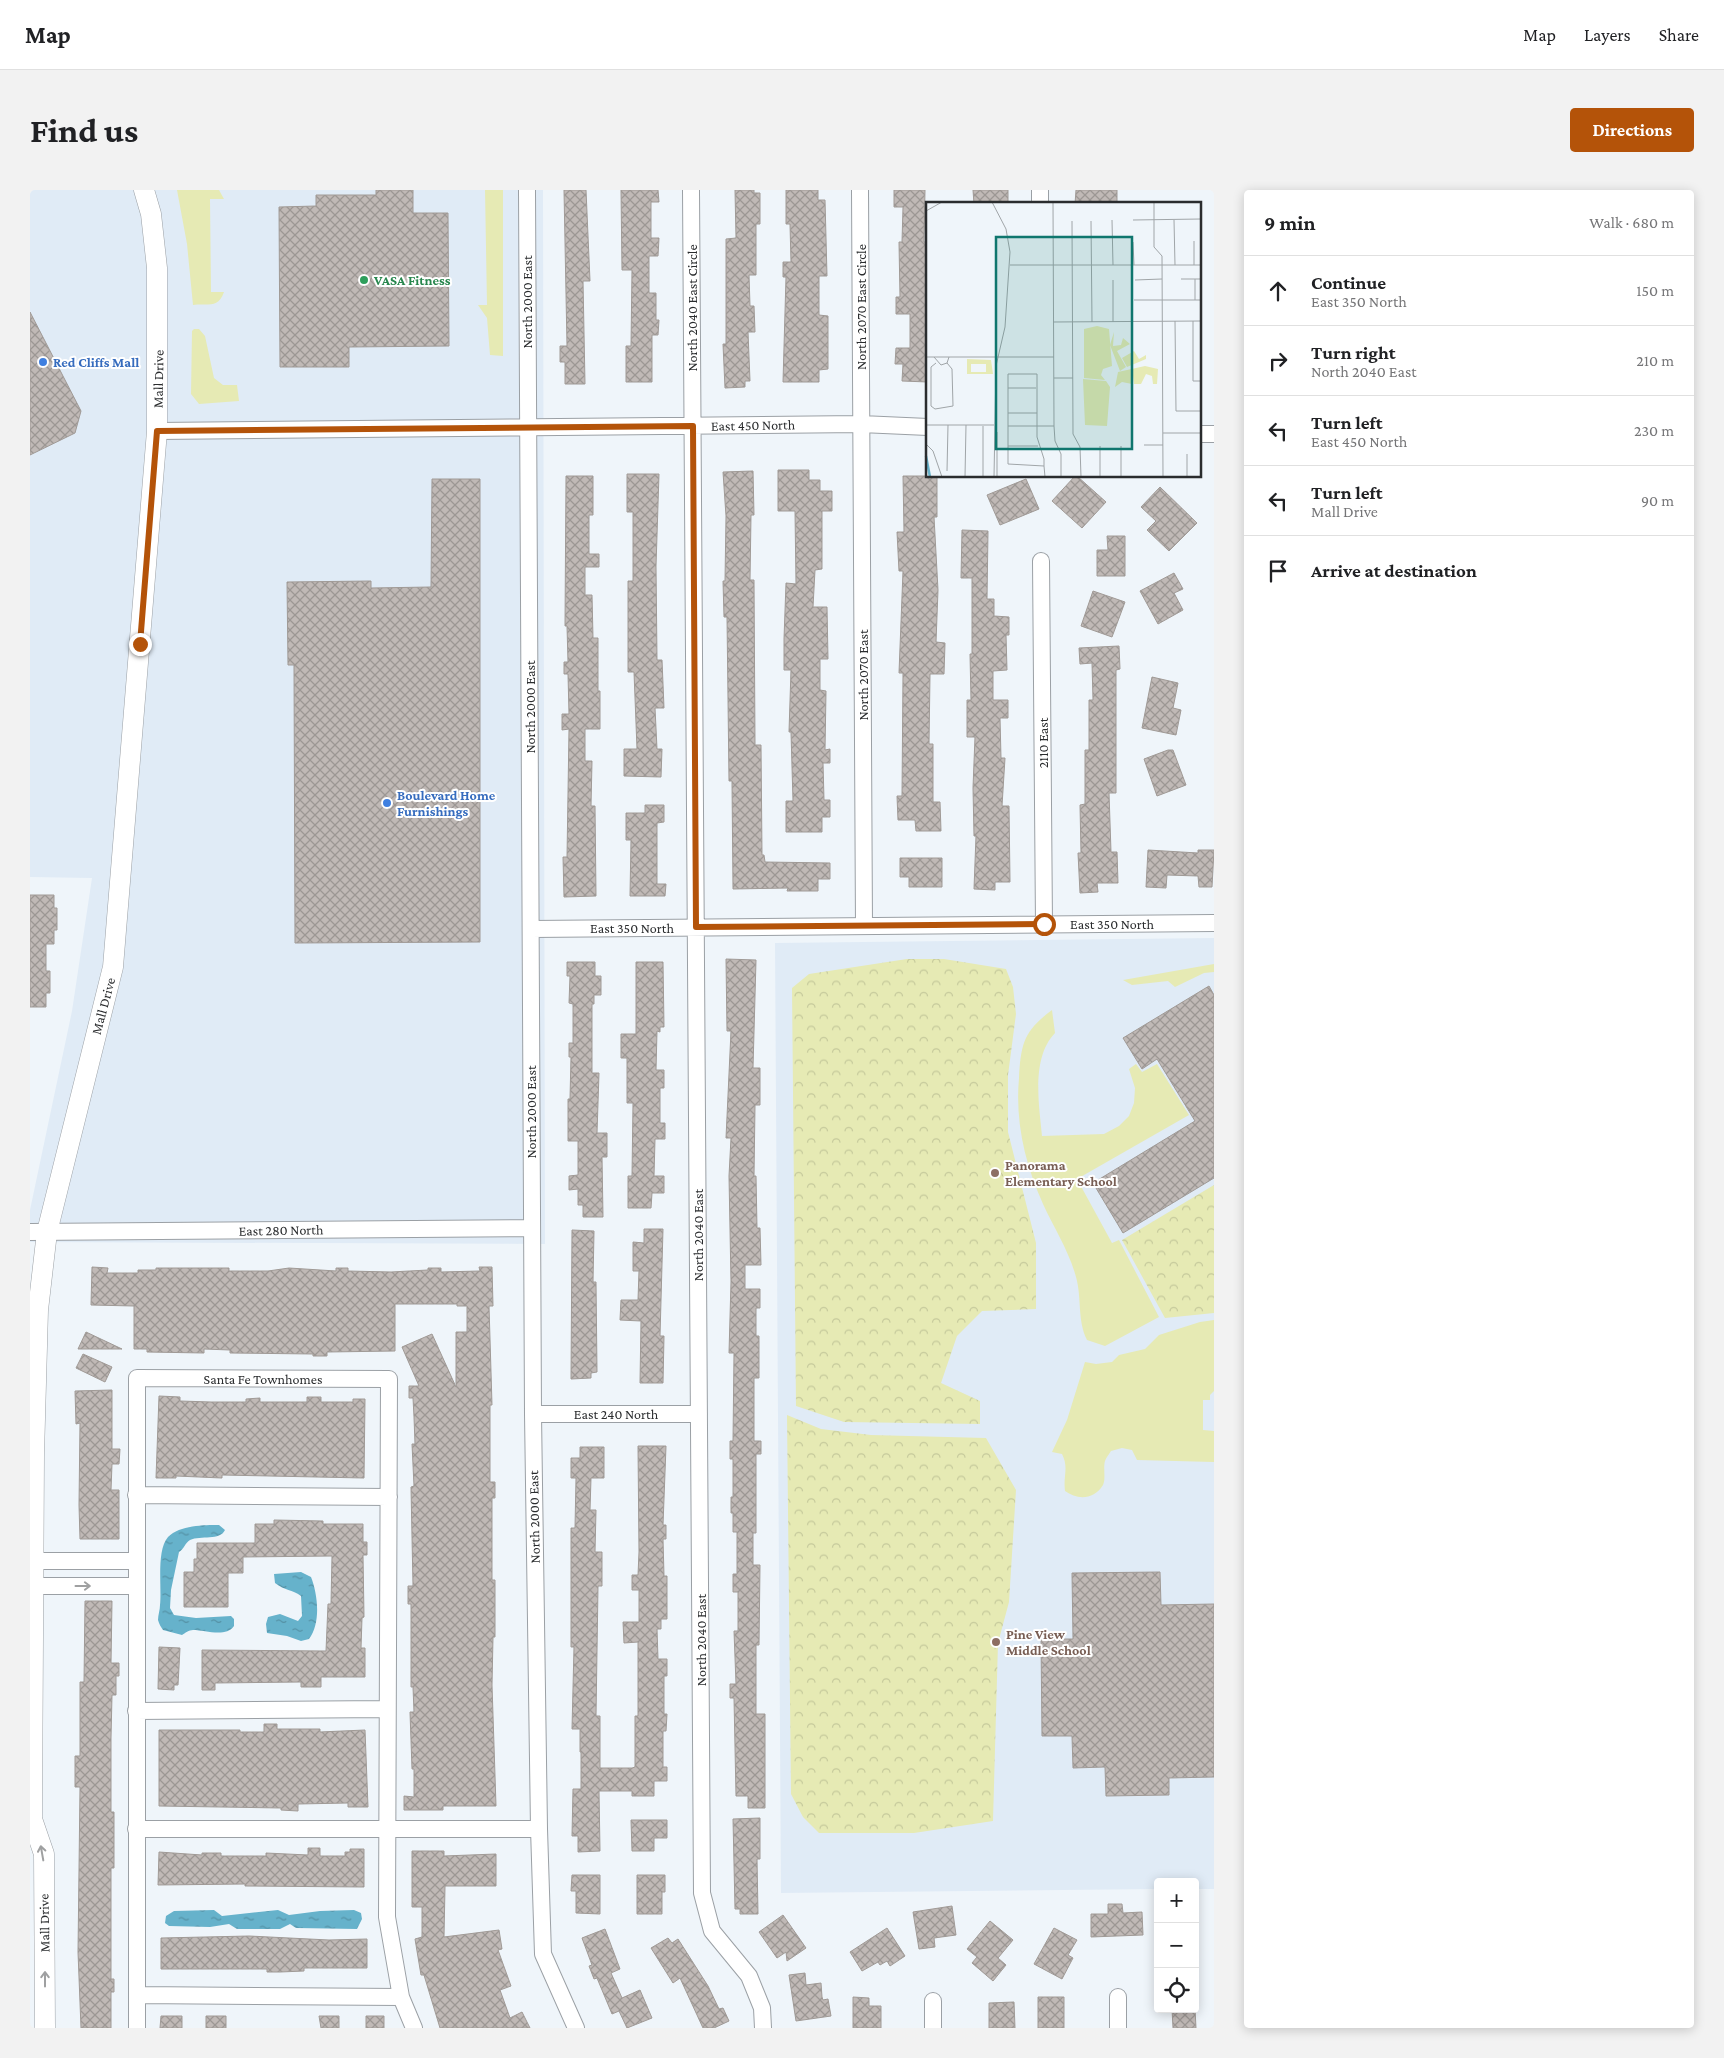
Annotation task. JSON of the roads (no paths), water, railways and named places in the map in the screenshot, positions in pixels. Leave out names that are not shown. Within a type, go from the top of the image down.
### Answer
[{"type":"main road","name":"Mall Drive","points":[[45,2028],[44,1854],[31,1822],[38,1232],[113,967],[157,431],[157,268],[151,214],[144,190]]},
{"type":"street","name":"North 2000 East","points":[[527,190],[533,1414],[538,1829],[543,1954],[576,2028]]},
{"type":"street","name":"North 2040 East Circle","points":[[691,190],[693,426]]},
{"type":"street","name":"North 2070 East Circle","points":[[860,190],[862,424]]},
{"type":"street","name":"East 450 North","points":[[157,431],[862,424],[926,427]]},
{"type":"street","name":"North 2070 East","points":[[862,424],[864,926]]},
{"type":"street","name":"North 2040 East","points":[[693,426],[702,1893],[712,1931],[749,1976],[762,2008],[762,2028]]},
{"type":"street","name":"2110 East","points":[[1041,561],[1044,924]]},
{"type":"street","name":"East 350 North","points":[[530,928],[1214,923]]},
{"type":"street","name":"East 280 North","points":[[38,1232],[532,1228]]},
{"type":"street","name":"Santa Fe Townhomes","points":[[136,1495],[137,1378],[388,1379],[388,1497]]},
{"type":"street","name":"East 240 North","points":[[533,1414],[699,1414]]},
{"type":"street","points":[[137,2028],[136,1495],[388,1497],[388,1918],[401,1997],[414,2028]]},
{"type":"street","points":[[35,1561],[136,1561]]},
{"type":"street","points":[[35,1586],[136,1586]]},
{"type":"street","points":[[136,1711],[387,1708]]},
{"type":"street","points":[[136,1829],[538,1829]]},
{"type":"street","points":[[137,1995],[401,1997]]},
{"type":"street","points":[[1118,1997],[1118,2028]]},
{"type":"street","points":[[933,2001],[933,2028]]},
{"type":"water","points":[[219,1525],[225,1530],[219,1536],[190,1540],[179,1552],[171,1590],[170,1608],[174,1615],[196,1618],[231,1616],[234,1619],[234,1626],[230,1630],[221,1633],[193,1630],[182,1635],[163,1630],[158,1620],[160,1570],[164,1543],[173,1533],[185,1528]]},
{"type":"water","points":[[301,1572],[311,1577],[317,1600],[317,1617],[313,1632],[309,1639],[301,1641],[287,1636],[267,1633],[266,1624],[268,1617],[280,1614],[298,1621],[302,1616],[301,1596],[275,1583],[274,1574]]},
{"type":"water","points":[[214,1910],[222,1916],[278,1910],[289,1915],[320,1911],[354,1910],[361,1913],[362,1919],[357,1929],[296,1928],[290,1924],[280,1929],[237,1929],[229,1924],[210,1927],[169,1926],[165,1923],[166,1916],[174,1911]]},
{"type":"place","name":"VASA Fitness","points":[[364,280]]},
{"type":"place","name":"Red Cliffs Mall","points":[[43,362]]},
{"type":"place","name":"Boulevard Home Furnishings","points":[[387,803]]},
{"type":"place","name":"Panorama Elementary School","points":[[995,1173]]},
{"type":"place","name":"Pine View Middle School","points":[[996,1642]]}]
